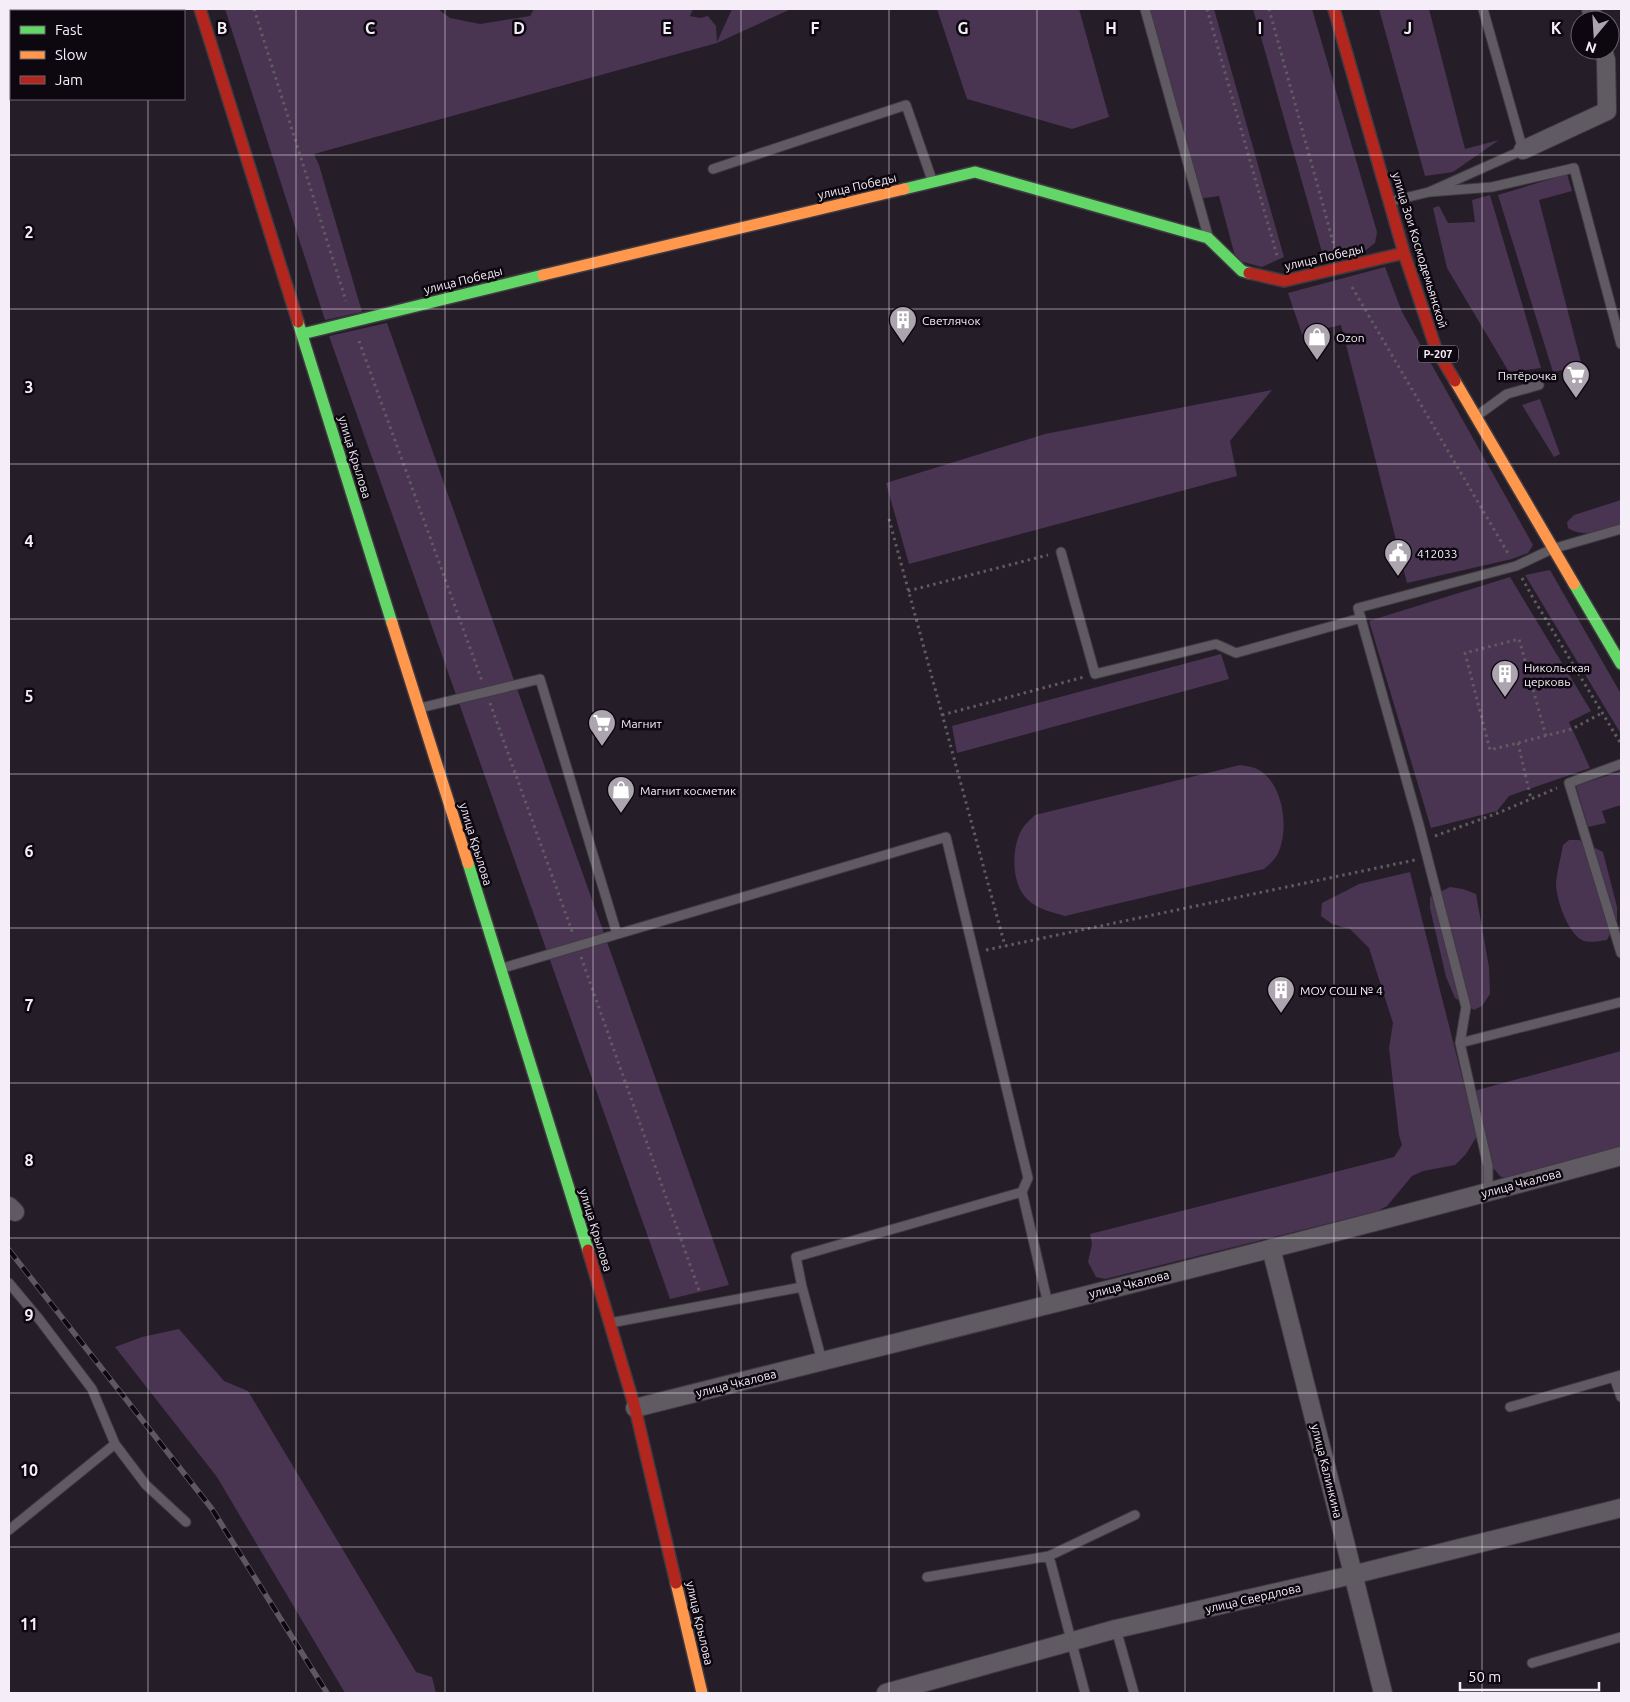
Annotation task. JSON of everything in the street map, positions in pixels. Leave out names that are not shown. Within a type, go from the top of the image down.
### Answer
[{"type":"street","name":"улица Крылова","points":[[200,9],[610,1323],[635,1408],[702,1693]]},
{"type":"street","name":"улица Зои Космодемьянской","points":[[1334,9],[1404,253],[1436,350],[1621,664]]},
{"type":"street","points":[[1523,150],[1607,111],[1606,60]]},
{"type":"street","name":"улица Победы","points":[[302,334],[669,244],[975,172],[1208,238],[1242,271],[1284,282],[1404,253]]},
{"type":"street","name":"улица Чкалова","points":[[635,1408],[1271,1248],[1621,1156]]},
{"type":"street","name":"улица Калинкина","points":[[1271,1248],[1383,1693]]},
{"type":"street","name":"улица Свердлова","points":[[886,1693],[1072,1641],[1352,1575],[1621,1508]]},
{"type":"lane","points":[[1145,9],[1208,238]]},
{"type":"lane","points":[[1429,192],[1523,150],[1483,9]]},
{"type":"lane","points":[[713,169],[906,105],[933,182]]},
{"type":"lane","points":[[1390,201],[1429,192],[1492,187],[1574,168],[1621,344]]},
{"type":"lane","points":[[1476,417],[1507,394],[1539,385]]},
{"type":"lane","points":[[1488,1192],[1488,1166],[1460,1043],[1466,1007],[1428,857],[1358,608],[1516,566],[1552,549],[1621,529]]},
{"type":"lane","points":[[1061,552],[1094,674],[1216,644],[1236,654],[1361,618]]},
{"type":"lane","points":[[419,708],[540,679],[617,934]]},
{"type":"lane","points":[[1621,764],[1570,783],[1621,953]]},
{"type":"lane","points":[[500,968],[946,837],[1028,1178],[1022,1192],[1048,1304]]},
{"type":"lane","points":[[1460,1043],[1621,1002]]},
{"type":"lane","points":[[822,1361],[796,1257],[1022,1192]]},
{"type":"lane","points":[[9,1284],[39,1319],[92,1389],[115,1444],[146,1485],[186,1522]]},
{"type":"lane","points":[[610,1323],[802,1287]]},
{"type":"lane","points":[[1510,1407],[1618,1376],[1621,1397]]},
{"type":"lane","points":[[9,1530],[115,1444]]},
{"type":"lane","points":[[927,1577],[1049,1556],[1135,1515]]},
{"type":"lane","points":[[1049,1556],[1085,1693]]},
{"type":"lane","points":[[1116,1630],[1134,1693]]},
{"type":"lane","points":[[1532,1663],[1621,1637]]},
{"type":"path","points":[[254,9],[352,322],[577,945],[704,1305]]},
{"type":"path","points":[[1207,9],[1284,282]]},
{"type":"path","points":[[1269,9],[1341,268],[1533,598],[1621,744]]},
{"type":"path","points":[[889,519],[1005,946]]},
{"type":"path","points":[[908,590],[1061,552]]},
{"type":"path","points":[[1546,736],[1519,639],[1464,653],[1490,750],[1518,744],[1572,729],[1602,712]]},
{"type":"path","points":[[942,715],[1094,674]]},
{"type":"path","points":[[1518,744],[1531,799]]},
{"type":"path","points":[[1423,840],[1498,813],[1570,783]]},
{"type":"path","points":[[974,953],[1428,857]]},
{"type":"shaded area","points":[[225,9],[438,9],[450,18],[480,24],[530,16],[534,9],[693,9],[690,16],[700,18],[708,16],[716,26],[717,42],[732,9],[791,9],[717,43],[314,154],[319,165],[362,312],[325,320]]},
{"type":"shaded area","points":[[937,9],[1079,9],[1109,117],[1072,129],[967,99]]},
{"type":"shaded area","points":[[1145,9],[1214,9],[1284,257],[1262,267],[1236,260],[1219,196],[1198,199]]},
{"type":"shaded area","points":[[1253,9],[1312,9],[1377,232],[1375,243],[1366,250],[1325,263]]},
{"type":"shaded area","points":[[1379,9],[1429,9],[1465,149],[1499,140],[1453,172],[1425,176]]},
{"type":"shaded area","points":[[1567,174],[1572,191],[1539,200],[1582,366],[1553,372],[1498,195]]},
{"type":"shaded area","points":[[1490,195],[1541,368],[1509,372],[1447,268],[1433,208],[1439,206],[1448,223],[1475,222],[1472,200]]},
{"type":"shaded area","points":[[1385,267],[1402,312],[1533,545],[1528,553],[1512,559],[1407,583],[1341,325],[1302,334],[1288,293]]},
{"type":"shaded area","points":[[387,323],[729,1285],[670,1299],[329,336]]},
{"type":"shaded area","points":[[1272,390],[1230,441],[1237,476],[909,564],[886,483],[1045,434]]},
{"type":"shaded area","points":[[1540,399],[1560,454],[1554,457],[1522,405]]},
{"type":"shaded area","points":[[1621,500],[1621,524],[1587,533],[1580,533],[1568,528],[1567,522],[1574,515]]},
{"type":"shaded area","points":[[1550,570],[1621,694],[1621,734],[1525,575]]},
{"type":"shaded area","points":[[1510,577],[1591,711],[1569,722],[1590,768],[1509,796],[1497,811],[1431,828],[1369,621]]},
{"type":"shaded area","points":[[1221,654],[1229,679],[957,753],[952,726]]},
{"type":"shaded area","points":[[1240,765],[1257,769],[1267,777],[1279,795],[1282,807],[1282,841],[1276,856],[1264,869],[1065,916],[1044,910],[1035,905],[1022,892],[1015,875],[1016,846],[1022,829],[1035,815]]},
{"type":"shaded area","points":[[1621,771],[1621,805],[1602,811],[1606,823],[1588,827],[1576,786]]},
{"type":"shaded area","points":[[1569,840],[1579,840],[1603,852],[1617,907],[1617,919],[1607,940],[1584,941],[1573,932],[1564,916],[1558,898],[1556,883],[1563,845]]},
{"type":"shaded area","points":[[1410,872],[1477,1136],[1466,1154],[1455,1165],[1423,1171],[1412,1176],[1387,1206],[1378,1211],[1105,1279],[1096,1277],[1088,1262],[1092,1244],[1090,1234],[1394,1157],[1402,1145],[1399,1135],[1389,1048],[1393,1023],[1369,948],[1350,929],[1332,924],[1321,916],[1322,903],[1359,884]]},
{"type":"shaded area","points":[[1450,887],[1476,894],[1489,967],[1490,994],[1482,1006],[1474,1010],[1455,998],[1446,977],[1430,908],[1430,897]]},
{"type":"shaded area","points":[[1621,1051],[1621,1146],[1515,1178],[1501,1177],[1493,1168],[1474,1091]]},
{"type":"shaded area","points":[[179,1329],[224,1381],[248,1391],[416,1672],[432,1677],[436,1693],[345,1693],[217,1477],[115,1347],[142,1337]]},
{"type":"railway","points":[[9,1250],[212,1509],[327,1693]]},
{"type":"traffic: fast","points":[[904,189],[975,172],[1208,238],[1242,271],[1249,273]]},
{"type":"traffic: fast","points":[[302,334],[543,275]]},
{"type":"traffic: fast","points":[[298,322],[392,623]]},
{"type":"traffic: fast","points":[[1574,584],[1621,664]]},
{"type":"traffic: fast","points":[[468,863],[588,1250]]},
{"type":"traffic: slow","points":[[543,275],[904,189]]},
{"type":"traffic: slow","points":[[1455,381],[1574,584]]},
{"type":"traffic: slow","points":[[392,623],[468,863]]},
{"type":"traffic: slow","points":[[676,1583],[702,1693]]},
{"type":"traffic: jam","points":[[200,9],[298,322]]},
{"type":"traffic: jam","points":[[1334,9],[1404,253],[1436,349],[1455,381]]},
{"type":"traffic: jam","points":[[1249,273],[1284,281],[1404,253]]},
{"type":"traffic: jam","points":[[588,1250],[635,1408],[676,1583]]},
{"type":"place","name":"Светлячок","points":[[903,344]]},
{"type":"place","name":"Ozon","points":[[1317,361]]},
{"type":"place","name":"Пятёрочка","points":[[1576,399]]},
{"type":"place","name":"412033","points":[[1398,577]]},
{"type":"place","name":"Никольская церковь","points":[[1505,698]]},
{"type":"place","name":"Магнит","points":[[602,747]]},
{"type":"place","name":"Магнит косметик","points":[[621,814]]},
{"type":"place","name":"МОУ СОШ № 4","points":[[1281,1014]]}]
